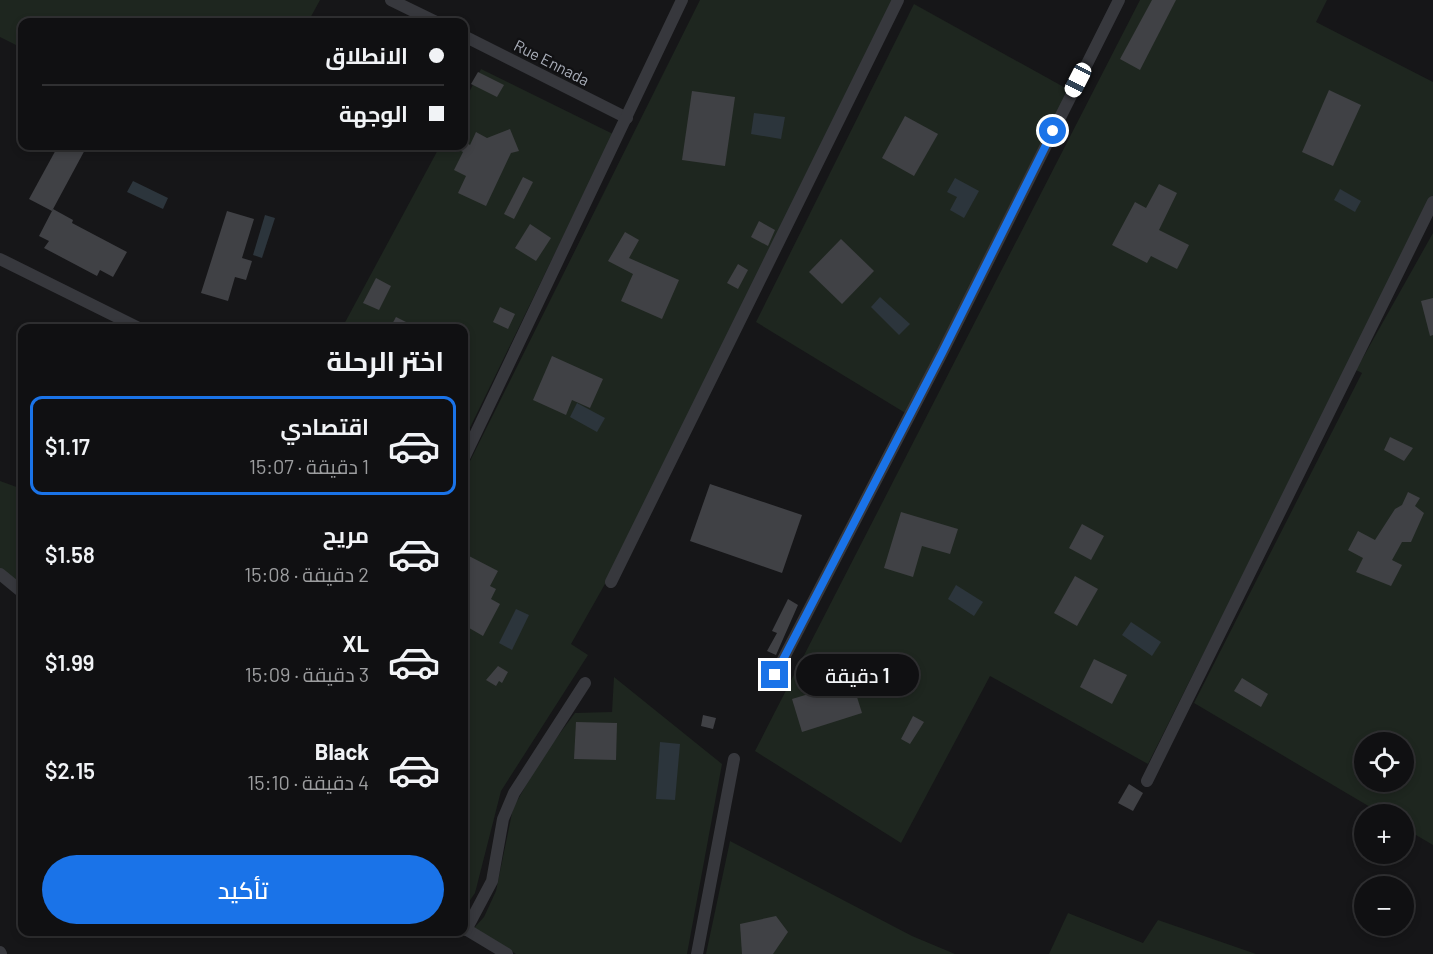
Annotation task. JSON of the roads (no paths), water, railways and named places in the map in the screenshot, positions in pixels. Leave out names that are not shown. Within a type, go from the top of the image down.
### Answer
[{"type":"street","points":[[391,0],[428,18]]},
{"type":"street","points":[[468,450],[682,0]]},
{"type":"street","points":[[611,582],[898,0]]},
{"type":"street","points":[[775,675],[942,353],[1119,0]]},
{"type":"street","name":"Rue Ennada","points":[[468,38],[627,118]]},
{"type":"street","points":[[1147,781],[1433,202]]},
{"type":"street","points":[[0,259],[131,324]]},
{"type":"street","points":[[0,574],[18,589]]},
{"type":"street","points":[[468,924],[492,881],[503,819],[514,793],[585,683]]},
{"type":"street","points":[[697,954],[734,759]]},
{"type":"street","points":[[468,931],[507,954]]}]
